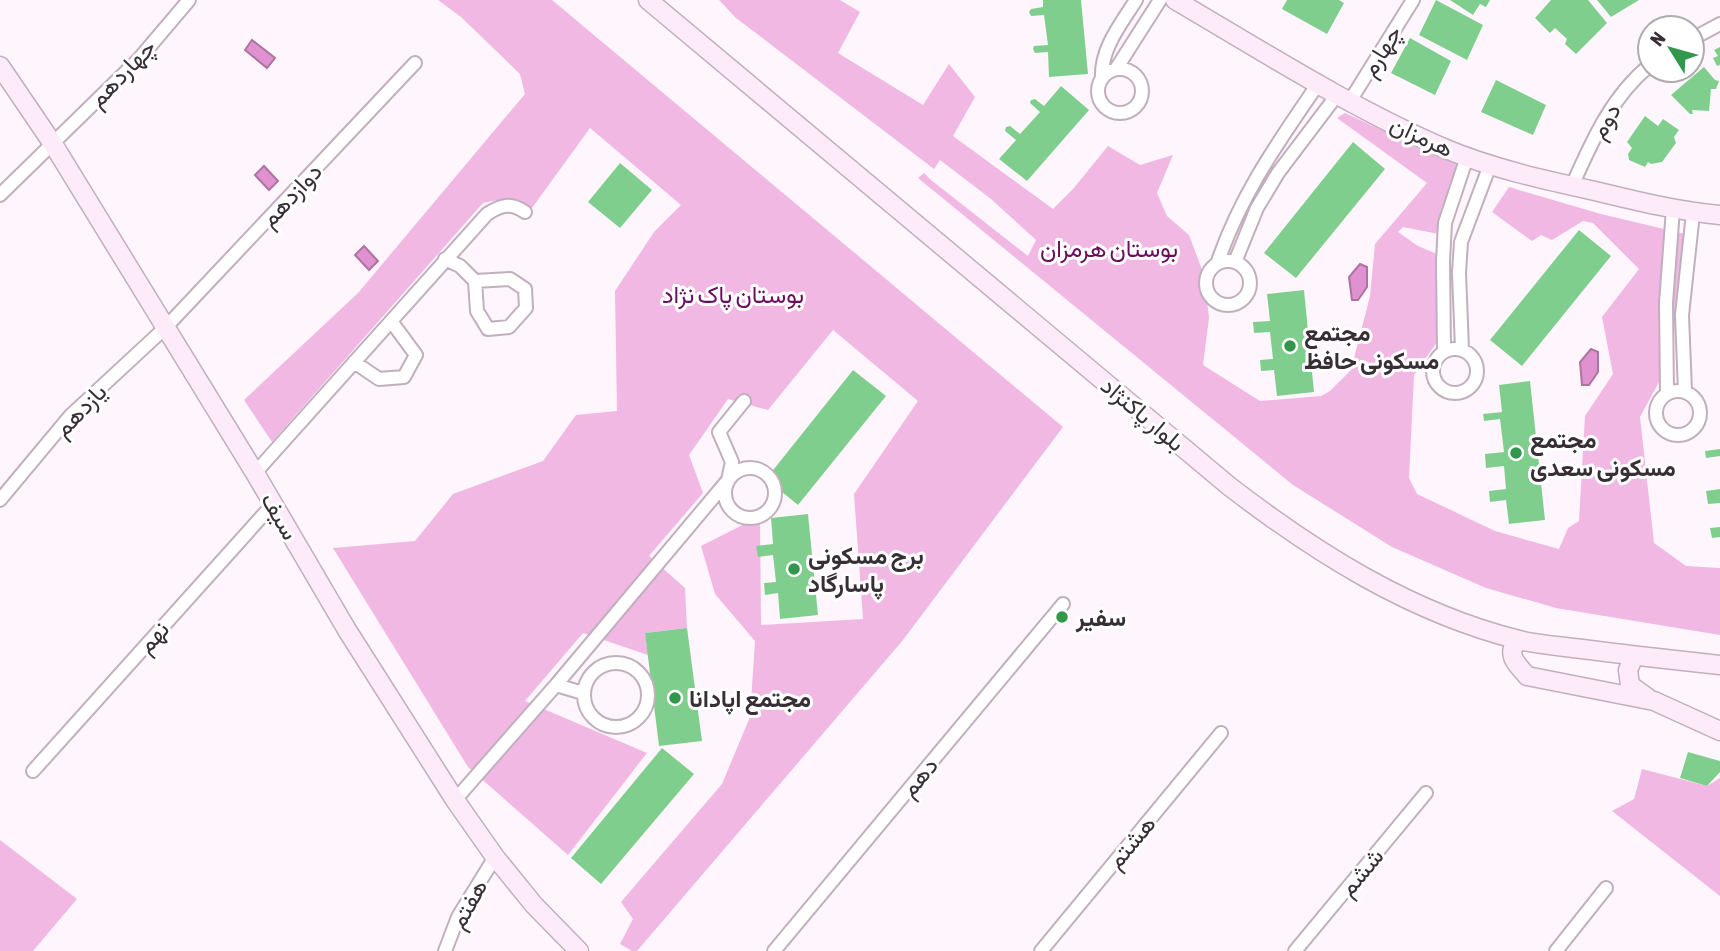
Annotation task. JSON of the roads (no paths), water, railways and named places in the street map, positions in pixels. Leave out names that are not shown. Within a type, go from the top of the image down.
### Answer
[{"type":"street","name":"چهاردهم","points":[[0,195],[139,59],[189,0]]},
{"type":"street","name":"بلوار پاکنژاد","points":[[648,0],[1229,486],[1289,532],[1370,580],[1442,615],[1481,630],[1522,640],[1720,665]]},
{"type":"street","points":[[1101,79],[1109,71],[1116,69],[1134,73],[1142,86],[1141,100],[1130,111],[1116,113],[1104,106],[1098,93],[1101,65],[1108,45],[1136,0]]},
{"type":"street","points":[[1116,69],[1160,0]]},
{"type":"street","name":"هرمزان","points":[[1175,0],[1344,98],[1467,157],[1572,186],[1693,213],[1720,215]]},
{"type":"street","name":"چهارم","points":[[1236,262],[1257,208],[1278,173],[1344,98],[1413,0]]},
{"type":"street","name":"دوازدهم","points":[[166,327],[415,63]]},
{"type":"street","name":"سیف","points":[[0,66],[53,144],[255,473],[347,630],[454,800],[495,858],[534,905],[579,951]]},
{"type":"street","name":"دوم","points":[[1572,186],[1606,115],[1636,78]]},
{"type":"street","points":[[1217,264],[1230,226],[1262,167],[1318,84]]},
{"type":"street","points":[[1444,351],[1445,223],[1467,157]]},
{"type":"street","points":[[1462,349],[1459,273],[1461,242],[1490,165]]},
{"type":"street","points":[[1262,167],[1278,173]]},
{"type":"street","points":[[255,473],[445,258],[487,215],[499,207],[515,206],[525,212]]},
{"type":"street","points":[[1667,394],[1667,283],[1673,209]]},
{"type":"street","name":"هرمزان","points":[[1693,213],[1720,209]]},
{"type":"street","points":[[1685,392],[1682,315],[1693,213]]},
{"type":"street","points":[[1444,241],[1461,242]]},
{"type":"street","points":[[445,258],[460,266],[475,281],[477,311],[488,329],[509,327],[526,308],[525,289],[510,279],[475,281]]},
{"type":"street","points":[[1236,262],[1247,271],[1251,285],[1244,299],[1231,305],[1217,303],[1208,292],[1209,271],[1217,264],[1236,262]]},
{"type":"street","points":[[1667,283],[1684,285]]},
{"type":"street","points":[[354,362],[379,379],[404,377],[415,355],[391,321]]},
{"type":"street","name":"یازدهم","points":[[0,500],[70,416],[166,327]]},
{"type":"street","points":[[1462,349],[1474,358],[1477,373],[1471,386],[1458,393],[1444,390],[1434,380],[1433,365],[1444,351],[1462,349]]},
{"type":"street","points":[[1685,392],[1697,401],[1700,415],[1694,429],[1681,435],[1667,433],[1657,422],[1656,408],[1659,401],[1667,394],[1685,392]]},
{"type":"street","points":[[454,800],[556,685],[728,480],[740,469],[748,467],[764,471],[776,493],[770,509],[756,517],[739,516],[727,505],[725,488],[728,480],[732,461],[719,432],[744,401]]},
{"type":"street","name":"نهم","points":[[33,771],[273,503]]},
{"type":"street","name":"دهم","points":[[775,951],[1063,604]]},
{"type":"street","points":[[1522,640],[1515,643],[1511,657],[1527,676],[1654,701]]},
{"type":"street","points":[[1634,656],[1628,670],[1630,685],[1654,701],[1720,731]]},
{"type":"street","points":[[612,663],[624,663],[642,676],[648,695],[642,715],[625,726],[614,727],[604,725],[588,713],[583,693],[592,672],[612,663]]},
{"type":"street","points":[[556,685],[583,693]]},
{"type":"street","name":"هشتم","points":[[1041,951],[1221,733]]},
{"type":"street","name":"ششم","points":[[1295,951],[1426,793]]},
{"type":"street","name":"هفتم","points":[[444,951],[458,917],[495,858]]},
{"type":"street","points":[[1556,951],[1606,888]]},
{"type":"place","name":"مجتمع مسکونی حافظ","points":[[1290,346]]},
{"type":"place","name":"مجتمع مسکونی سعدی","points":[[1516,453]]},
{"type":"place","name":"برج مسکونی پاسارگاد","points":[[794,569]]},
{"type":"place","name":"سفیر","points":[[1062,617]]},
{"type":"place","name":"مجتمع اپادانا","points":[[675,698]]},
{"type":"park label","name":"بوستان هرمزان","points":[[1109,248]]},
{"type":"park label","name":"بوستان پاک نژاد","points":[[733,294]]}]
